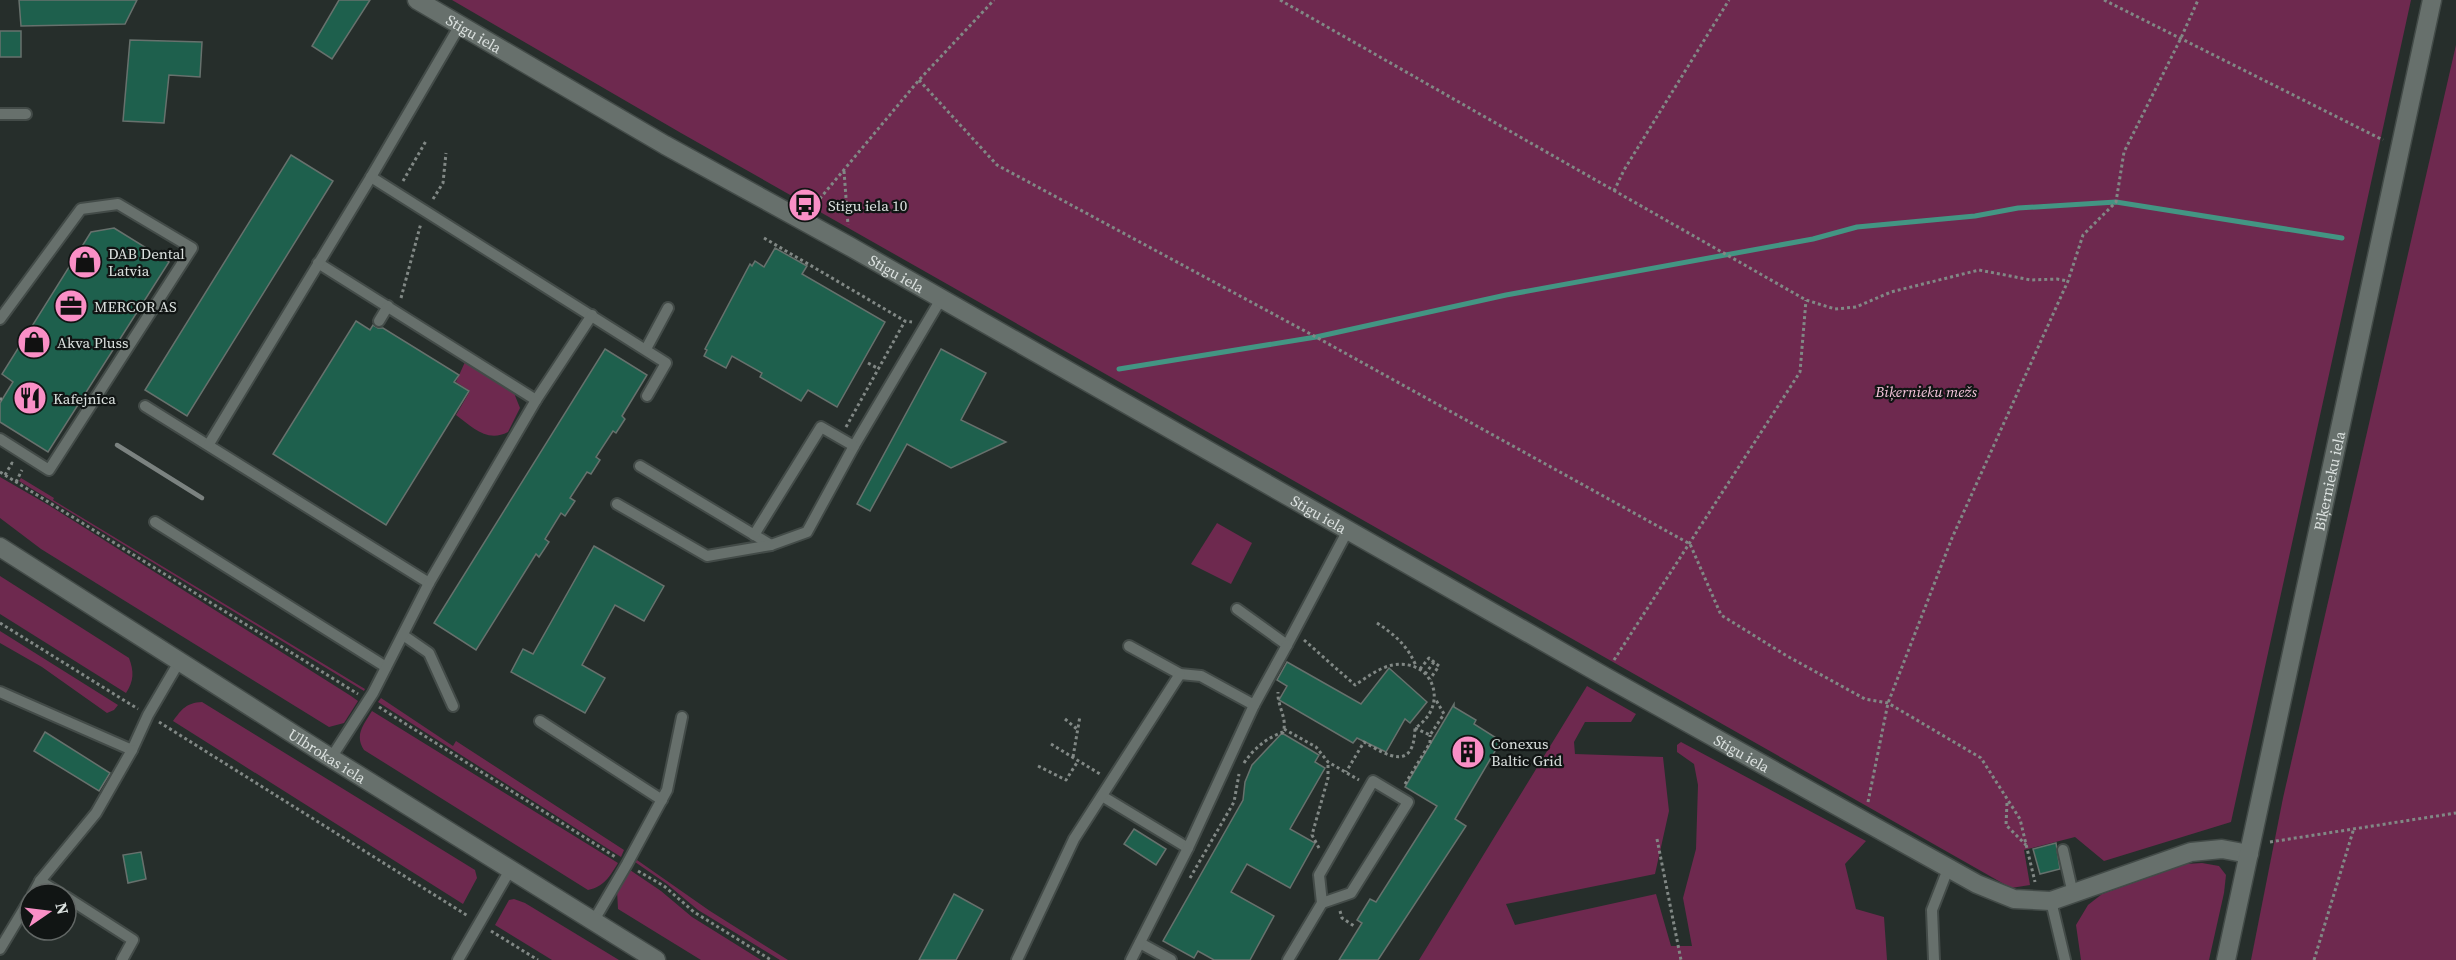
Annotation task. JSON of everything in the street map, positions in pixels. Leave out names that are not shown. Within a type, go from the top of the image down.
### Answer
[{"type":"street","name":"Stigu iela","points":[[417,0],[665,145],[849,246],[1948,869],[2014,899],[2051,901],[2191,852],[2222,849],[2249,854]]},
{"type":"street","name":"Biķernieku iela","points":[[2226,960],[2432,0]]},
{"type":"street","name":"Ulbrokas iela","points":[[0,547],[331,758],[656,960]]},
{"type":"lane","points":[[209,444],[460,25]]},
{"type":"lane","points":[[0,114],[26,114]]},
{"type":"lane","points":[[371,177],[666,363],[647,396]]},
{"type":"lane","points":[[0,319],[81,209],[118,204],[192,248],[49,470],[0,439]]},
{"type":"lane","points":[[318,263],[536,400]]},
{"type":"lane","points":[[617,504],[707,556],[771,545],[807,532],[854,446],[941,299]]},
{"type":"lane","points":[[646,349],[668,308]]},
{"type":"lane","points":[[380,321],[393,309]]},
{"type":"lane","points":[[331,758],[368,700],[429,583],[536,400],[592,315]]},
{"type":"lane","points":[[145,406],[429,583]]},
{"type":"lane","points":[[754,535],[821,427],[854,446]]},
{"type":"lane","points":[[640,466],[771,545]]},
{"type":"lane","points":[[155,522],[386,667]]},
{"type":"lane","points":[[1131,960],[1188,848],[1254,705],[1348,530]]},
{"type":"lane","points":[[1237,609],[1287,645]]},
{"type":"lane","points":[[403,634],[429,653],[453,706]]},
{"type":"lane","points":[[1129,646],[1180,674],[1201,676],[1254,705]]},
{"type":"lane","points":[[40,881],[96,813],[179,662]]},
{"type":"lane","points":[[1017,960],[1074,839],[1180,674]]},
{"type":"lane","points":[[0,692],[132,750]]},
{"type":"lane","points":[[593,922],[668,790],[682,717]]},
{"type":"lane","points":[[540,721],[662,800]]},
{"type":"lane","points":[[1288,960],[1322,903],[1319,875],[1373,781],[1408,802],[1351,893],[1322,903]]},
{"type":"lane","points":[[1102,796],[1188,848]]},
{"type":"lane","points":[[2063,850],[2073,894]]},
{"type":"lane","points":[[1934,960],[1932,909],[1948,869]]},
{"type":"lane","points":[[461,959],[478,923],[510,870]]},
{"type":"lane","points":[[2051,901],[2064,960]]},
{"type":"lane","points":[[78,905],[133,940],[122,960]]},
{"type":"lane","points":[[0,949],[18,918]]},
{"type":"lane","points":[[1140,942],[1171,960]]},
{"type":"path","points":[[801,221],[919,80],[994,0]]},
{"type":"path","points":[[1280,0],[1806,300],[1835,309],[1856,307],[1892,292],[1979,270],[2031,280],[2068,281]]},
{"type":"path","points":[[1614,191],[1624,170],[1729,0]]},
{"type":"path","points":[[2104,0],[2401,149]]},
{"type":"path","points":[[1864,821],[1888,704],[1952,538],[2068,281],[2083,235],[2116,202],[2124,152],[2198,0]]},
{"type":"path","points":[[919,80],[997,165],[1316,337],[1690,544],[1721,615],[1787,656],[1865,699],[1888,704],[1981,758],[2020,819],[2035,881],[2051,901]]},
{"type":"path","points":[[396,192],[426,141]]},
{"type":"path","points":[[393,309],[417,232],[426,211],[443,183],[446,153]]},
{"type":"path","points":[[844,170],[849,246]]},
{"type":"path","points":[[764,238],[905,321],[925,325]]},
{"type":"path","points":[[1604,676],[1800,372],[1806,300]]},
{"type":"path","points":[[840,438],[905,321]]},
{"type":"path","points":[[868,363],[879,369]]},
{"type":"path","points":[[5,476],[12,463],[23,470],[16,482]]},
{"type":"path","points":[[0,472],[663,886],[694,912],[771,960]]},
{"type":"path","points":[[0,622],[538,960]]},
{"type":"path","points":[[1377,623],[1402,643],[1412,655],[1418,668]]},
{"type":"path","points":[[1294,631],[1355,685],[1391,665],[1413,665],[1429,679],[1435,698],[1444,714],[1430,735],[1430,743],[1398,796]]},
{"type":"path","points":[[1418,668],[1429,658],[1439,666],[1429,679]]},
{"type":"path","points":[[1425,674],[1434,662]]},
{"type":"path","points":[[1269,678],[1280,685],[1278,702],[1284,717],[1284,729]]},
{"type":"path","points":[[1346,772],[1364,742],[1391,757],[1400,758],[1412,748],[1415,728],[1429,717],[1435,698]]},
{"type":"path","points":[[1073,758],[1080,716]]},
{"type":"path","points":[[1065,719],[1078,730]]},
{"type":"path","points":[[1415,728],[1430,735]]},
{"type":"path","points":[[1284,729],[1316,747],[1328,762],[1370,787]]},
{"type":"path","points":[[1186,885],[1234,802],[1240,770],[1251,752],[1284,729]]},
{"type":"path","points":[[1051,744],[1111,782]]},
{"type":"path","points":[[1038,766],[1066,780],[1078,761]]},
{"type":"path","points":[[2007,801],[2006,825],[2026,845]]},
{"type":"path","points":[[2270,842],[2456,813]]},
{"type":"path","points":[[2314,960],[2354,828]]},
{"type":"path","points":[[1657,839],[1682,960]]},
{"type":"green space","name":"Biķernieku mežs","points":[[452,0],[2411,0],[2231,822],[2104,861],[2075,837],[2024,850],[2030,885],[2011,888],[681,133]]},
{"type":"green space","points":[[2456,45],[2456,960],[2251,960],[2283,798]]},
{"type":"green space","points":[[465,362],[514,393],[520,408],[508,432],[493,436],[487,435],[474,429],[456,415],[470,391],[456,382]]},
{"type":"green space","points":[[0,477],[50,506],[358,701],[344,723],[329,727],[41,549],[0,518]]},
{"type":"green space","points":[[21,478],[54,498],[53,500],[365,689],[364,691],[19,481]]},
{"type":"green space","points":[[1217,523],[1252,543],[1231,584],[1191,564]]},
{"type":"green space","points":[[0,576],[129,658],[132,676],[126,693],[0,614]]},
{"type":"green space","points":[[0,631],[118,705],[107,713],[42,667],[0,643]]},
{"type":"green space","points":[[1587,686],[1636,714],[1631,722],[1585,722],[1574,742],[1575,754],[1663,757],[1669,811],[1655,874],[1506,904],[1515,925],[1656,894],[1671,946],[1692,946],[1683,898],[1696,849],[1698,785],[1694,764],[1677,752],[1677,745],[1681,742],[1866,841],[1845,864],[1856,909],[1884,917],[1887,960],[1419,960]]},
{"type":"green space","points":[[381,698],[453,746],[456,741],[624,850],[621,857],[378,702]]},
{"type":"green space","points":[[202,702],[475,870],[477,878],[463,904],[173,721],[185,707]]},
{"type":"green space","points":[[372,711],[618,863],[602,884],[588,890],[364,750],[360,734]]},
{"type":"green space","points":[[637,860],[710,911],[788,960],[780,960],[698,910],[667,884],[635,862]]},
{"type":"green space","points":[[2202,863],[2219,866],[2226,875],[2209,960],[2081,960],[2076,925],[2088,905],[2102,894],[2186,864]]},
{"type":"green space","points":[[630,870],[661,891],[692,917],[761,960],[701,960],[618,909],[617,890]]},
{"type":"green space","points":[[514,899],[525,903],[619,960],[552,960],[495,925],[509,900]]},
{"type":"building","points":[[19,0],[137,0],[125,24],[21,26]]},
{"type":"building","points":[[339,0],[370,0],[332,59],[312,46]]},
{"type":"building","points":[[0,31],[21,31],[21,57],[0,57]]},
{"type":"building","points":[[130,40],[202,42],[200,77],[169,75],[164,123],[123,121]]},
{"type":"building","points":[[291,155],[333,181],[187,416],[145,390]]},
{"type":"building","points":[[114,228],[169,262],[48,452],[0,422],[0,403],[13,382],[2,374],[91,232]]},
{"type":"building","points":[[775,248],[807,266],[802,274],[885,322],[837,407],[808,390],[801,401],[760,377],[762,373],[732,356],[726,368],[704,356],[707,350],[705,349],[750,264],[752,266],[755,261],[764,267]]},
{"type":"building","points":[[356,321],[370,330],[373,325],[383,328],[459,375],[454,382],[469,391],[386,525],[273,454]]},
{"type":"building","points":[[605,349],[647,375],[622,416],[625,419],[616,433],[613,431],[596,457],[600,460],[591,474],[587,472],[570,498],[575,501],[565,516],[561,513],[545,539],[549,542],[539,557],[536,554],[476,650],[434,623]]},
{"type":"building","points":[[941,349],[986,373],[961,420],[1006,442],[951,468],[907,444],[870,511],[857,504]]},
{"type":"building","points":[[594,546],[664,586],[644,621],[615,605],[582,665],[605,678],[585,713],[511,672],[523,649],[533,654]]},
{"type":"building","points":[[1287,662],[1361,704],[1389,668],[1427,702],[1410,723],[1405,719],[1386,752],[1357,738],[1353,743],[1279,700],[1287,686],[1277,680]]},
{"type":"building","points":[[1454,704],[1454,707],[1476,720],[1474,724],[1501,741],[1455,819],[1466,826],[1378,960],[1339,960],[1362,923],[1357,920],[1370,899],[1376,902],[1437,806],[1405,787]]},
{"type":"building","points":[[45,732],[110,773],[99,791],[34,751]]},
{"type":"building","points":[[1282,733],[1319,755],[1315,762],[1325,768],[1290,829],[1315,843],[1290,888],[1247,864],[1231,892],[1274,916],[1250,960],[1214,960],[1198,951],[1194,958],[1163,941],[1243,800],[1245,782],[1252,765]]},
{"type":"building","points":[[1134,829],[1166,849],[1156,865],[1124,844]]},
{"type":"building","points":[[2056,843],[2060,869],[2040,874],[2033,849]]},
{"type":"building","points":[[141,852],[146,879],[128,883],[123,855]]},
{"type":"building","points":[[954,894],[983,910],[956,960],[919,960]]},
{"type":"waterway","points":[[1119,369],[1316,337],[1506,295],[1813,239],[1857,227],[1975,216],[2018,208],[2116,202],[2342,238]]},
{"type":"railway","points":[[117,445],[202,498]]},
{"type":"place","name":"Stigu iela 10","points":[[805,205]]},
{"type":"place","name":"DAB Dental Latvia","points":[[85,262]]},
{"type":"place","name":"MERCOR AS","points":[[71,306]]},
{"type":"place","name":"Akva Pluss","points":[[34,342]]},
{"type":"place","name":"Kafejnīca","points":[[30,398]]},
{"type":"place","name":"Conexus Baltic Grid","points":[[1468,752]]}]
